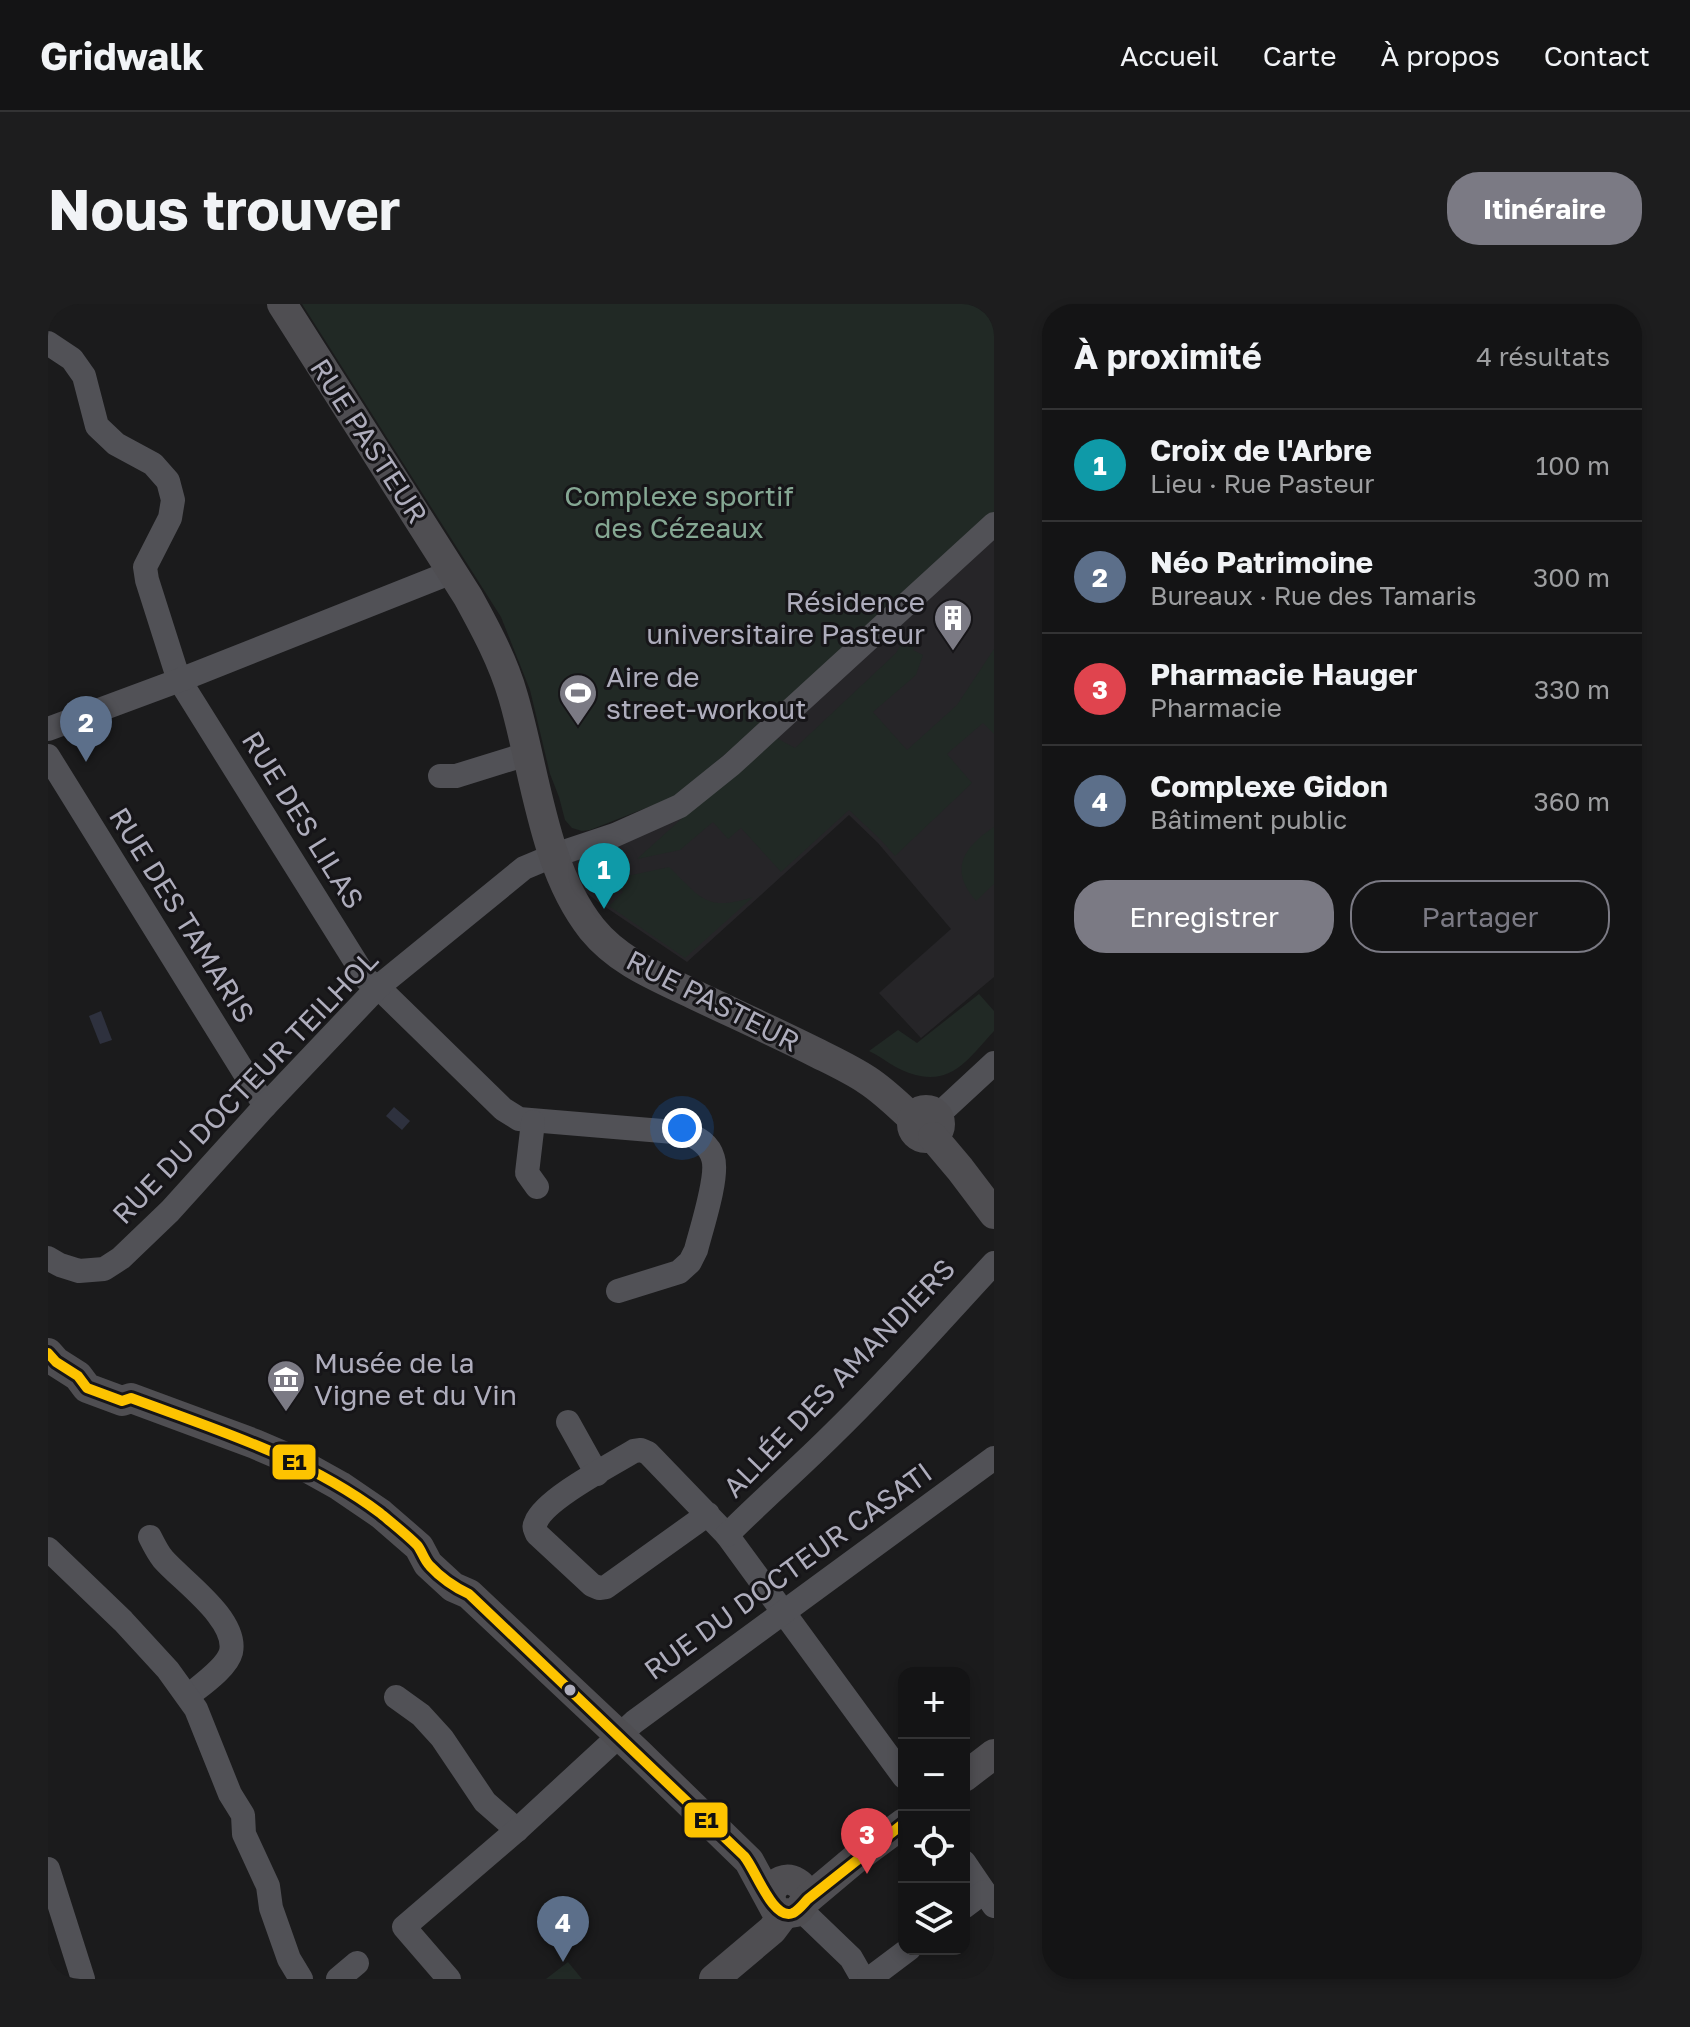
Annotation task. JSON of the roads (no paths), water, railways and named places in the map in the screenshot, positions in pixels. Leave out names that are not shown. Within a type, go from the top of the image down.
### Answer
[{"type":"main road","name":"RUE PASTEUR","points":[[282,304],[486,630],[513,696],[544,823],[555,855],[576,907],[594,931],[611,949],[635,966],[864,1077],[928,1124],[994,1214]]},
{"type":"main road","points":[[48,1353],[78,1376],[93,1376],[127,1389],[131,1398],[297,1462],[381,1514],[419,1547],[428,1564],[453,1587],[469,1594],[787,1898]]},
{"type":"main road","points":[[970,1772],[994,1754]]},
{"type":"main road","points":[[714,1979],[743,1954],[787,1898],[854,1860],[898,1827]]},
{"type":"street","name":"RUE DES LILAS","points":[[48,343],[72,359],[84,376],[97,426],[116,444],[153,464],[168,481],[173,500],[170,518],[145,567],[180,680],[367,980],[378,987],[503,1109],[519,1119],[533,1122]]},
{"type":"street","name":"RUE DU DOCTEUR TEILHOL","points":[[48,1258],[79,1271],[104,1269],[121,1258],[170,1211],[378,987],[524,868],[615,835],[680,806],[731,765],[994,524]]},
{"type":"street","points":[[48,729],[452,572]]},
{"type":"street","points":[[440,776],[456,776],[527,754]]},
{"type":"street","name":"RUE DES TAMARIS","points":[[48,756],[265,1106]]},
{"type":"street","points":[[928,1124],[994,1063]]},
{"type":"street","points":[[537,1187],[527,1173],[533,1122],[686,1133],[702,1141],[713,1156],[715,1170],[696,1250],[690,1262],[679,1272],[618,1291]]},
{"type":"street","name":"ALLÉE DES AMANDIERS","points":[[727,1535],[832,1436],[994,1263]]},
{"type":"street","points":[[568,1422],[597,1474]]},
{"type":"street","points":[[708,1514],[606,1587],[599,1588],[537,1534],[534,1527],[536,1520],[555,1500],[634,1451],[648,1453],[708,1514],[727,1535],[898,1769]]},
{"type":"street","name":"RUE DU DOCTEUR CASATI","points":[[449,1979],[404,1927],[517,1830],[634,1722],[994,1458]]},
{"type":"street","points":[[150,1537],[161,1557],[222,1618],[230,1634],[231,1653],[219,1669],[188,1696]]},
{"type":"street","points":[[48,1549],[123,1621],[188,1696],[203,1722],[230,1794],[243,1815],[244,1834],[268,1886],[271,1908],[289,1959],[301,1979]]},
{"type":"street","points":[[396,1697],[421,1715],[442,1738],[485,1802],[517,1830]]},
{"type":"street","points":[[48,1869],[83,1979]]},
{"type":"street","points":[[970,1870],[988,1892],[970,1903]]},
{"type":"street","points":[[787,1898],[851,1958],[863,1979]]},
{"type":"street","points":[[869,1979],[901,1955]]},
{"type":"street","points":[[338,1979],[357,1963]]},
{"type":"water","points":[[101,1011],[112,1040],[100,1044],[89,1016]]},
{"type":"water","points":[[394,1107],[410,1121],[402,1130],[386,1116]]},
{"type":"place","name":"Résidence universitaire Pasteur","points":[[953,652]]},
{"type":"place","name":"Aire de street-workout","points":[[578,727]]},
{"type":"place","name":"Néo Patrimoine","points":[[86,762]]},
{"type":"place","name":"Croix de l'Arbre","points":[[604,909]]},
{"type":"place","name":"Musée de la Vigne et du Vin","points":[[286,1413]]},
{"type":"place","name":"Pharmacie Hauger","points":[[867,1874]]},
{"type":"place","name":"Complexe Gidon","points":[[563,1962]]},
{"type":"park label","name":"Complexe sportif des Cézeaux","points":[[679,512]]}]
